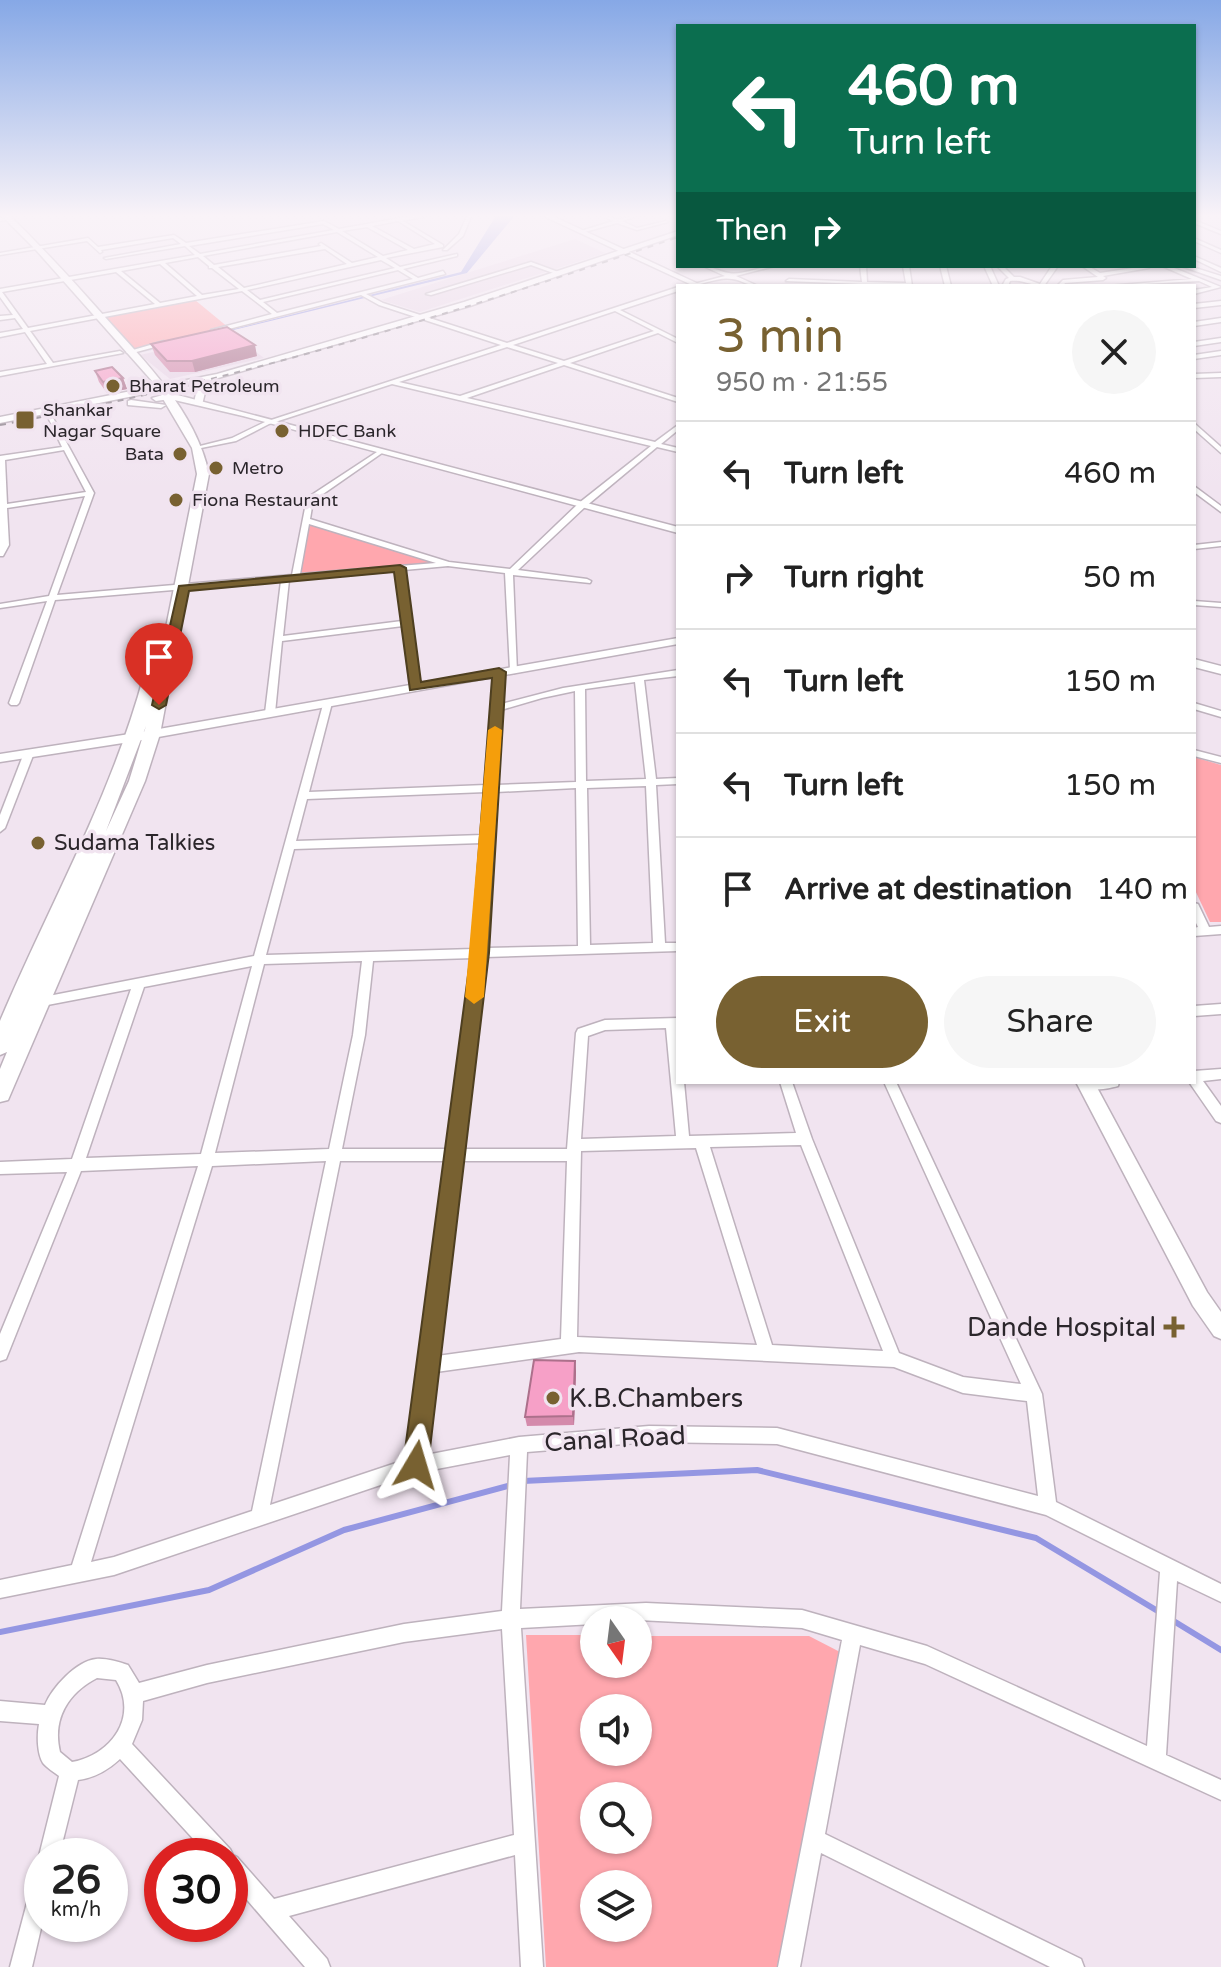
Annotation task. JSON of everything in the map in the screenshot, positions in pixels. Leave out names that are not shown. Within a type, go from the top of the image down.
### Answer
[{"type":"main road","points":[[0,1093],[137,781],[144,736],[203,474],[198,448],[84,306]]},
{"type":"main road","points":[[0,422],[159,396],[186,384],[454,306]]},
{"type":"main road","points":[[0,422],[159,396],[471,306]]},
{"type":"main road","points":[[124,352],[152,375],[186,384]]},
{"type":"main road","points":[[152,375],[159,396],[190,450],[194,475],[176,589]]},
{"type":"main road","points":[[199,403],[202,384]]},
{"type":"main road","points":[[0,1046],[8,1007],[144,736]]},
{"type":"street","points":[[6,306],[51,365]]},
{"type":"street","points":[[0,335],[155,306]]},
{"type":"street","points":[[263,306],[276,315]]},
{"type":"street","points":[[202,334],[313,306]]},
{"type":"street","points":[[391,306],[676,399]]},
{"type":"street","points":[[198,448],[234,440],[271,422],[624,306]]},
{"type":"street","points":[[614,309],[676,340]]},
{"type":"street","points":[[0,318],[16,316]]},
{"type":"street","points":[[1196,324],[1221,320]]},
{"type":"street","points":[[461,398],[659,331]]},
{"type":"street","points":[[1196,344],[1221,340]]},
{"type":"street","points":[[0,374],[173,341]]},
{"type":"street","points":[[1196,357],[1221,353]]},
{"type":"street","points":[[1196,376],[1221,375]]},
{"type":"street","points":[[391,382],[676,450]]},
{"type":"street","points":[[159,396],[199,403],[676,529]]},
{"type":"street","points":[[14,703],[90,493],[49,416]]},
{"type":"street","points":[[1196,427],[1221,451]]},
{"type":"street","points":[[514,670],[509,574],[582,505],[676,429]]},
{"type":"street","points":[[1209,441],[1221,435]]},
{"type":"street","points":[[1196,439],[1221,444]]},
{"type":"street","points":[[0,554],[5,545],[1,458],[66,448]]},
{"type":"street","points":[[296,577],[310,500],[380,452]]},
{"type":"street","points":[[1196,490],[1221,510]]},
{"type":"street","points":[[1,507],[90,493]]},
{"type":"street","points":[[308,521],[448,564],[509,574],[587,581]]},
{"type":"street","points":[[1196,547],[1221,544]]},
{"type":"street","points":[[0,606],[53,598],[448,564]]},
{"type":"street","points":[[400,568],[415,687]]},
{"type":"street","points":[[270,713],[285,578]]},
{"type":"street","points":[[1196,603],[1221,605]]},
{"type":"street","points":[[278,639],[407,623]]},
{"type":"street","points":[[0,758],[144,736],[676,641]]},
{"type":"street","points":[[1196,664],[1221,670]]},
{"type":"street","points":[[416,1465],[480,953],[499,672]]},
{"type":"street","points":[[496,709],[517,701],[580,688],[676,673]]},
{"type":"street","points":[[639,679],[651,782],[659,947]]},
{"type":"street","points":[[580,688],[584,950]]},
{"type":"street","points":[[79,1573],[207,1159],[327,703]]},
{"type":"street","points":[[1196,707],[1221,714]]},
{"type":"street","points":[[0,827],[29,753]]},
{"type":"street","points":[[1196,754],[1221,760]]},
{"type":"street","points":[[302,796],[676,781]]},
{"type":"street","points":[[289,845],[488,839]]},
{"type":"street","points":[[1200,932],[1221,930]]},
{"type":"street","points":[[8,1007],[260,960],[676,947]]},
{"type":"street","points":[[259,1518],[359,1035],[368,957]]},
{"type":"street","points":[[0,1353],[77,1164],[139,984]]},
{"type":"street","points":[[1196,1011],[1221,1009]]},
{"type":"street","points":[[569,1345],[574,1150],[582,1033],[605,1025],[675,1023]]},
{"type":"street","points":[[1196,1078],[1221,1074]]},
{"type":"street","points":[[1196,1081],[1221,1117]]},
{"type":"street","points":[[679,1084],[683,1141]]},
{"type":"street","points":[[787,1084],[805,1139],[894,1359]]},
{"type":"street","points":[[891,1084],[1034,1394],[1048,1507]]},
{"type":"street","points":[[1087,1084],[1200,1299],[1221,1329]]},
{"type":"street","points":[[0,1168],[334,1155],[574,1150],[683,1141],[805,1139]]},
{"type":"street","points":[[701,1141],[767,1353]]},
{"type":"street","points":[[428,1365],[569,1345],[894,1359],[963,1385],[1034,1394]]},
{"type":"street","name":"Canal Road","points":[[0,1589],[114,1566],[416,1465],[519,1445],[649,1434],[777,1436],[1048,1507],[1168,1573],[1221,1593]]},
{"type":"street","points":[[519,1445],[511,1619],[532,1967]]},
{"type":"street","points":[[1156,1760],[1168,1573]]},
{"type":"street","points":[[134,1694],[207,1674],[404,1633],[511,1619],[646,1612],[802,1619],[927,1655],[1221,1790]]},
{"type":"street","points":[[789,1967],[853,1633]]},
{"type":"street","points":[[96,1668],[121,1672],[134,1694],[134,1711],[120,1745],[97,1767],[70,1772],[51,1758],[46,1730],[50,1715],[69,1684],[96,1668]]},
{"type":"street","points":[[0,1711],[50,1715]]},
{"type":"street","points":[[120,1745],[206,1838]]},
{"type":"street","points":[[54,1838],[70,1772]]},
{"type":"street","points":[[814,1839],[1073,1967]]},
{"type":"street","points":[[270,1911],[524,1842]]},
{"type":"street","points":[[248,1885],[319,1967]]},
{"type":"street","points":[[21,1967],[27,1942]]},
{"type":"shaded area","points":[[163,306],[202,306],[229,328],[133,353],[102,317]]},
{"type":"shaded area","points":[[400,306],[439,306],[420,312]]},
{"type":"shaded area","points":[[233,334],[264,358],[170,379],[140,355]]},
{"type":"shaded area","points":[[310,523],[448,564],[300,576]]},
{"type":"shaded area","points":[[1196,758],[1221,765],[1221,922],[1210,922],[1196,892]]},
{"type":"shaded area","points":[[526,1635],[580,1635],[580,1678],[652,1678],[652,1636],[809,1636],[840,1652],[777,1967],[546,1967]]},
{"type":"water","points":[[327,306],[333,306],[139,353]]},
{"type":"building","points":[[227,327],[255,345],[192,361],[167,361],[151,344]]},
{"type":"building","points":[[112,367],[123,378],[103,382],[95,371]]},
{"type":"building","name":"K.B.Chambers","points":[[534,1360],[575,1361],[573,1416],[525,1417]]},
{"type":"waterway","points":[[523,1481],[757,1470],[1036,1538],[1161,1613]]},
{"type":"waterway","points":[[0,1632],[209,1590],[344,1530],[511,1485]]},
{"type":"waterway","points":[[1172,1620],[1221,1650]]},
{"type":"railway","points":[[0,425],[87,408],[258,367],[470,306]]},
{"type":"slow traffic","points":[[474,997],[480,953],[495,730]]},
{"type":"place","name":"Bharat Petroleum","points":[[113,386]]},
{"type":"place","name":"Shankar Nagar Square","points":[[25,420]]},
{"type":"place","name":"HDFC Bank","points":[[282,431]]},
{"type":"place","name":"Bata","points":[[180,454]]},
{"type":"place","name":"Metro","points":[[216,468]]},
{"type":"place","name":"Fiona Restaurant","points":[[176,500]]},
{"type":"place","name":"Sudama Talkies","points":[[38,843]]},
{"type":"place","name":"Dande Hospital","points":[[1174,1327]]},
{"type":"place","name":"K.B.Chambers","points":[[553,1398]]},
{"type":"route","points":[[159,705],[183,588],[400,568],[415,687],[499,672],[480,953],[416,1465]]}]
